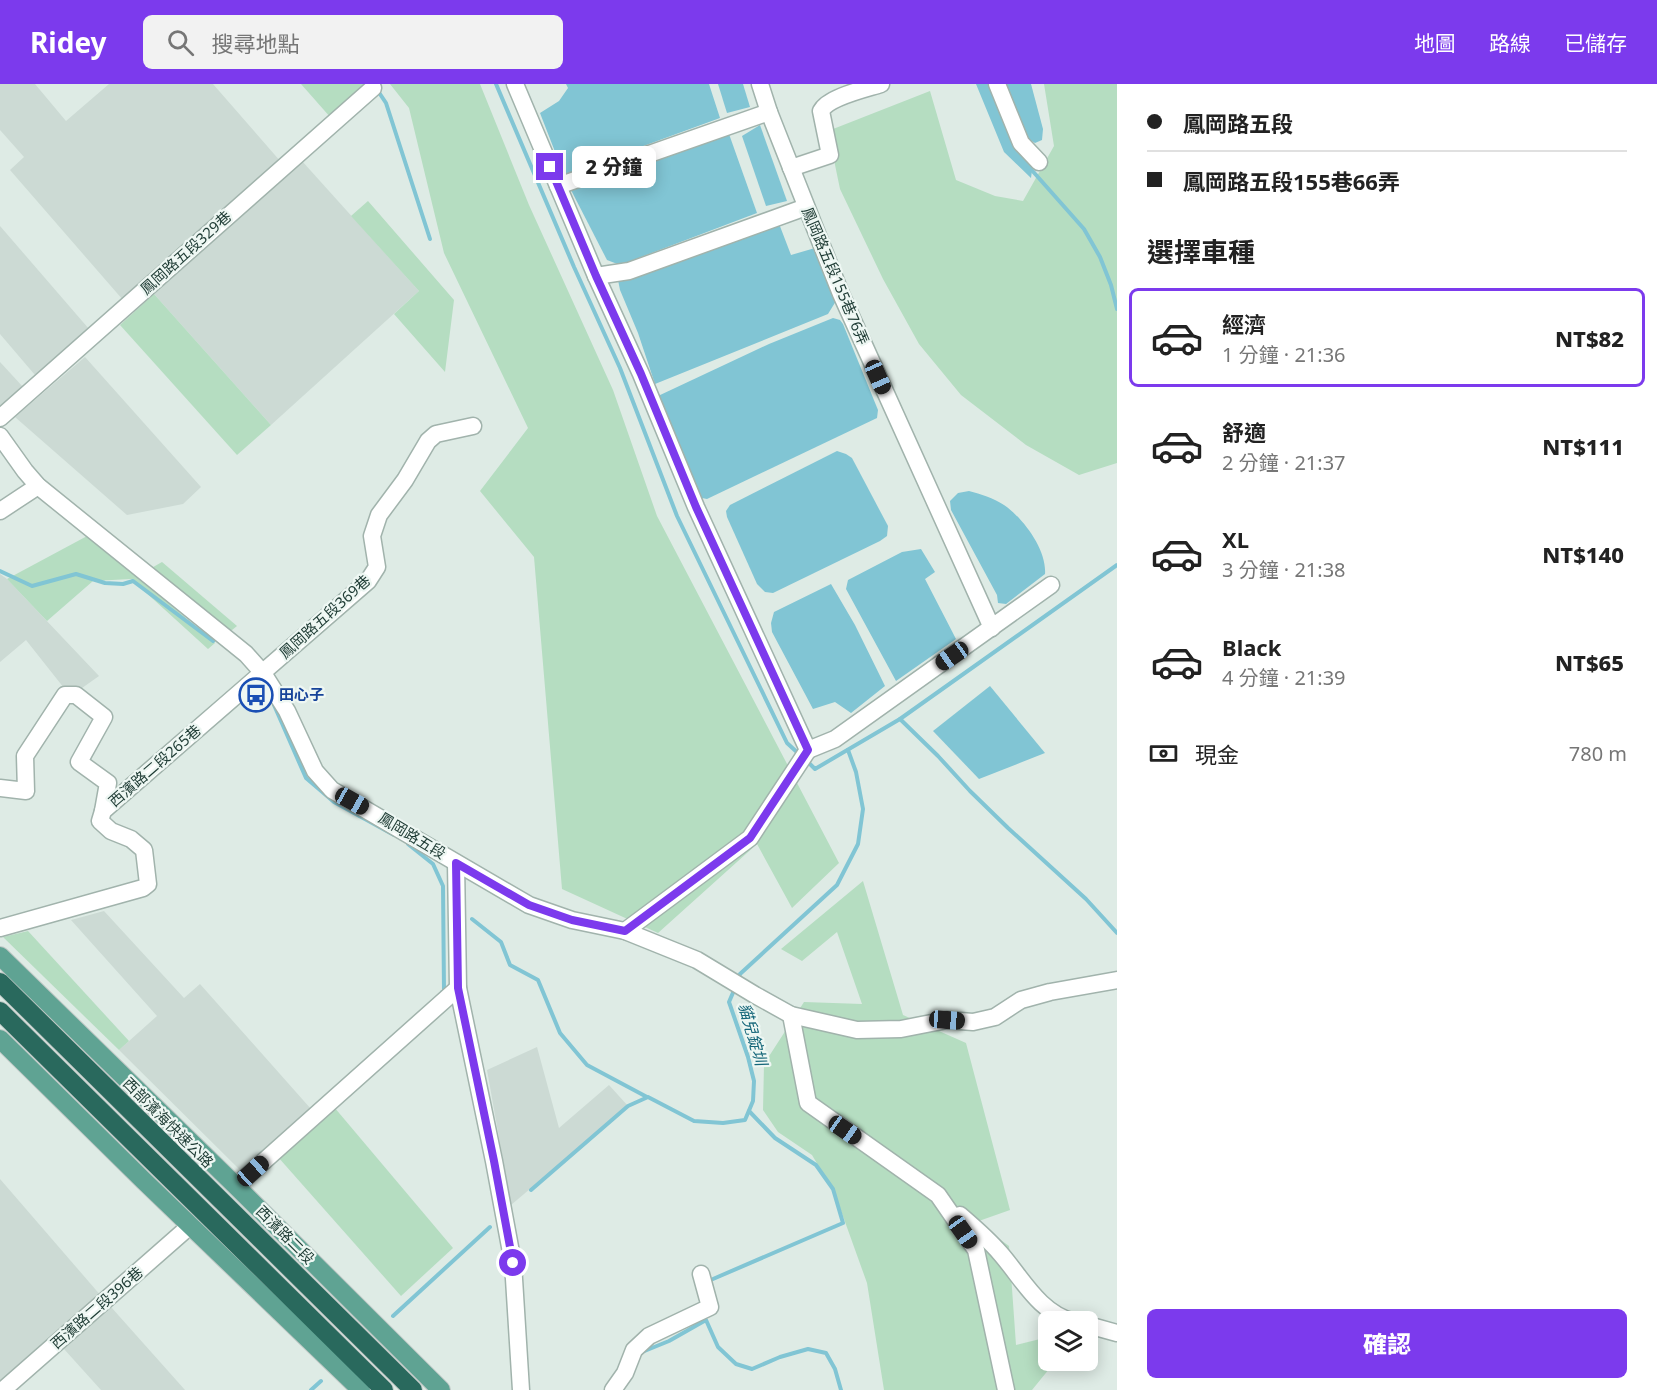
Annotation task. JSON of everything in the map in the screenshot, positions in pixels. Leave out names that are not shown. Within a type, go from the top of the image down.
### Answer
[{"type":"highway","name":"西部濱海快速公路","points":[[0,982],[413,1390]]},
{"type":"highway","points":[[0,1011],[384,1390]]},
{"type":"main road","name":"西濱路二段","points":[[0,956],[441,1390]]},
{"type":"main road","points":[[0,1039],[361,1390]]},
{"type":"street","points":[[515,84],[696,507],[808,750]]},
{"type":"street","name":"鳳岡路五段155巷76弄","points":[[760,84],[841,294],[992,628]]},
{"type":"street","points":[[791,168],[830,155],[821,111],[823,106],[881,84]]},
{"type":"street","points":[[997,84],[1021,143],[1039,162]]},
{"type":"street","name":"鳳岡路五段329巷","points":[[0,418],[373,88]]},
{"type":"street","points":[[558,186],[769,112]]},
{"type":"street","points":[[596,276],[629,271],[806,207]]},
{"type":"street","name":"鳳岡路五段369巷","points":[[263,673],[368,580],[377,567],[372,536],[379,515],[405,480],[428,441],[436,434],[473,426]]},
{"type":"street","name":"鳳岡路五段","points":[[0,435],[38,486],[246,654],[263,673],[287,711],[315,771],[332,790],[456,863],[458,988],[513,1263],[521,1390]]},
{"type":"street","points":[[0,511],[38,486]]},
{"type":"street","points":[[625,931],[750,838],[808,750],[835,739],[1051,585]]},
{"type":"street","name":"西濱路二段265巷","points":[[0,928],[143,888],[148,884],[144,850],[131,839],[111,831],[100,821],[103,811],[263,673]]},
{"type":"street","points":[[0,789],[26,791],[25,756],[65,695],[76,695],[104,717],[79,762],[108,783],[103,811]]},
{"type":"street","points":[[456,863],[529,905],[572,920],[625,931],[697,960],[791,1015],[857,1030],[901,1029],[947,1020],[973,1022],[995,1017],[1021,1000],[1050,992],[1117,980]]},
{"type":"street","points":[[236,1186],[458,988]]},
{"type":"street","points":[[791,1015],[808,1103],[938,1195],[989,1241],[1038,1301],[1052,1311]]},
{"type":"street","points":[[938,1195],[976,1250],[1006,1390]]},
{"type":"street","name":"西濱路二段396巷","points":[[3,1390],[191,1225]]},
{"type":"street","points":[[612,1390],[626,1373],[634,1350],[649,1336],[710,1306],[701,1274]]},
{"type":"street","points":[[1098,1328],[1117,1333]]},
{"type":"shaded area","points":[[0,84],[35,84],[66,121],[109,84],[213,84],[281,162],[123,300],[10,170],[24,157],[0,130]]},
{"type":"shaded area","points":[[302,161],[419,291],[271,425],[154,294]]},
{"type":"shaded area","points":[[0,226],[89,329],[35,375],[0,334]]},
{"type":"shaded area","points":[[85,357],[201,487],[183,504],[127,515],[15,417]]},
{"type":"shaded area","points":[[0,362],[23,387],[0,410]]},
{"type":"shaded area","points":[[0,574],[99,676],[82,688],[64,688],[26,640],[0,662]]},
{"type":"shaded area","points":[[104,911],[184,998],[200,984],[311,1109],[241,1171],[119,1050],[157,1016],[71,920]]},
{"type":"shaded area","points":[[537,1047],[559,1128],[609,1085],[628,1106],[511,1205],[487,1070]]},
{"type":"shaded area","points":[[0,1179],[102,1297],[0,1382]]},
{"type":"shaded area","points":[[111,1307],[185,1390],[101,1390],[64,1349]]},
{"type":"green space","points":[[301,84],[369,84],[331,118]]},
{"type":"green space","points":[[390,84],[480,84],[529,205],[613,390],[657,516],[839,863],[792,908],[757,844],[658,933],[562,889],[534,557],[480,491],[528,428],[444,253],[409,108]]},
{"type":"green space","points":[[1044,84],[1117,84],[1117,463],[1079,475],[1026,445],[961,395],[919,344],[883,279],[840,189],[828,131],[930,91],[956,180],[995,196],[1023,201],[1054,146]]},
{"type":"green space","points":[[368,201],[454,300],[445,372],[394,314],[419,291],[351,216]]},
{"type":"green space","points":[[154,294],[271,425],[237,455],[120,325]]},
{"type":"green space","points":[[89,535],[215,643],[208,649],[131,579],[93,581],[47,621],[7,579]]},
{"type":"green space","points":[[162,562],[237,626],[227,634],[148,570]]},
{"type":"green space","points":[[863,881],[903,1015],[966,1043],[1010,1210],[976,1222],[1009,1246],[1016,1345],[1038,1340],[1038,1371],[1047,1371],[1032,1390],[884,1390],[867,1283],[835,1194],[812,1155],[778,1132],[763,1110],[764,1064],[804,1002],[862,1004],[837,932],[802,961],[781,949]]},
{"type":"green space","points":[[28,931],[129,1041],[119,1050],[3,937]]},
{"type":"green space","points":[[334,1107],[453,1248],[401,1296],[278,1157]]},
{"type":"water","points":[[566,84],[709,84],[720,118],[564,175],[540,113],[559,101],[568,88]]},
{"type":"water","points":[[718,84],[743,84],[750,107],[727,113]]},
{"type":"water","points":[[976,84],[990,84],[1012,143],[1033,163],[1031,178],[1004,152]]},
{"type":"water","points":[[1000,84],[1031,84],[1043,129],[1042,140],[1035,143],[1023,136]]},
{"type":"water","points":[[760,125],[787,201],[766,206],[742,136]]},
{"type":"water","points":[[729,134],[757,213],[620,265],[607,260],[571,190]]},
{"type":"water","points":[[778,221],[791,255],[815,248],[836,301],[828,314],[655,384],[618,280]]},
{"type":"water","points":[[833,318],[840,320],[843,324],[878,410],[877,418],[707,499],[697,497],[658,396],[769,344]]},
{"type":"water","points":[[837,451],[852,458],[888,526],[887,536],[773,593],[765,592],[757,584],[726,511],[730,505]]},
{"type":"water","points":[[969,491],[996,500],[1019,518],[1032,535],[1042,555],[1045,574],[1006,604],[998,603],[997,595],[951,510],[950,501],[958,493]]},
{"type":"water","points":[[921,549],[935,572],[925,579],[956,639],[896,681],[846,589],[848,580],[902,552]]},
{"type":"water","points":[[831,584],[855,625],[885,686],[851,713],[835,702],[813,709],[772,632],[771,623],[774,612]]},
{"type":"water","points":[[990,686],[1045,753],[979,779],[933,731]]},
{"type":"waterway","points":[[496,84],[620,368],[677,516],[787,743],[799,754]]},
{"type":"waterway","points":[[378,91],[386,103],[430,239]]},
{"type":"waterway","points":[[1029,167],[1084,229],[1100,257],[1117,309]]},
{"type":"waterway","points":[[807,761],[815,769],[900,719],[1117,565]]},
{"type":"waterway","points":[[0,571],[32,586],[76,574],[105,583],[123,584],[133,581],[213,641]]},
{"type":"waterway","points":[[274,705],[306,778],[334,802],[394,835]]},
{"type":"waterway","points":[[900,719],[1008,828],[1086,899],[1117,933]]},
{"type":"waterway","name":"貓兒錠圳","points":[[739,978],[740,974],[837,885],[858,844],[863,809],[856,772],[848,750]]},
{"type":"waterway","points":[[408,844],[433,864],[443,886],[444,991],[442,992]]},
{"type":"waterway","points":[[472,919],[501,942],[510,965],[538,980],[560,1033],[587,1065],[647,1097]]},
{"type":"waterway","name":"貓兒錠圳","points":[[531,1190],[628,1106],[648,1097],[694,1121],[723,1123],[745,1120],[753,1101],[754,1081],[729,1002],[735,988]]},
{"type":"waterway","points":[[713,1279],[843,1223],[833,1189],[816,1165],[775,1138],[749,1111]]},
{"type":"waterway","name":"貓兒錠圳","points":[[393,1316],[490,1227]]},
{"type":"waterway","points":[[642,1352],[669,1341],[706,1320],[718,1347],[736,1364],[752,1369],[780,1357],[808,1349],[826,1353],[835,1369],[841,1390]]},
{"type":"waterway","name":"貓兒錠圳","points":[[311,1390],[321,1381]]},
{"type":"place","name":"田心子","points":[[256,695]]},
{"type":"route","points":[[513,1263],[458,988],[456,863],[529,905],[572,920],[625,931],[750,838],[808,750],[696,507],[641,374],[550,167]]}]
